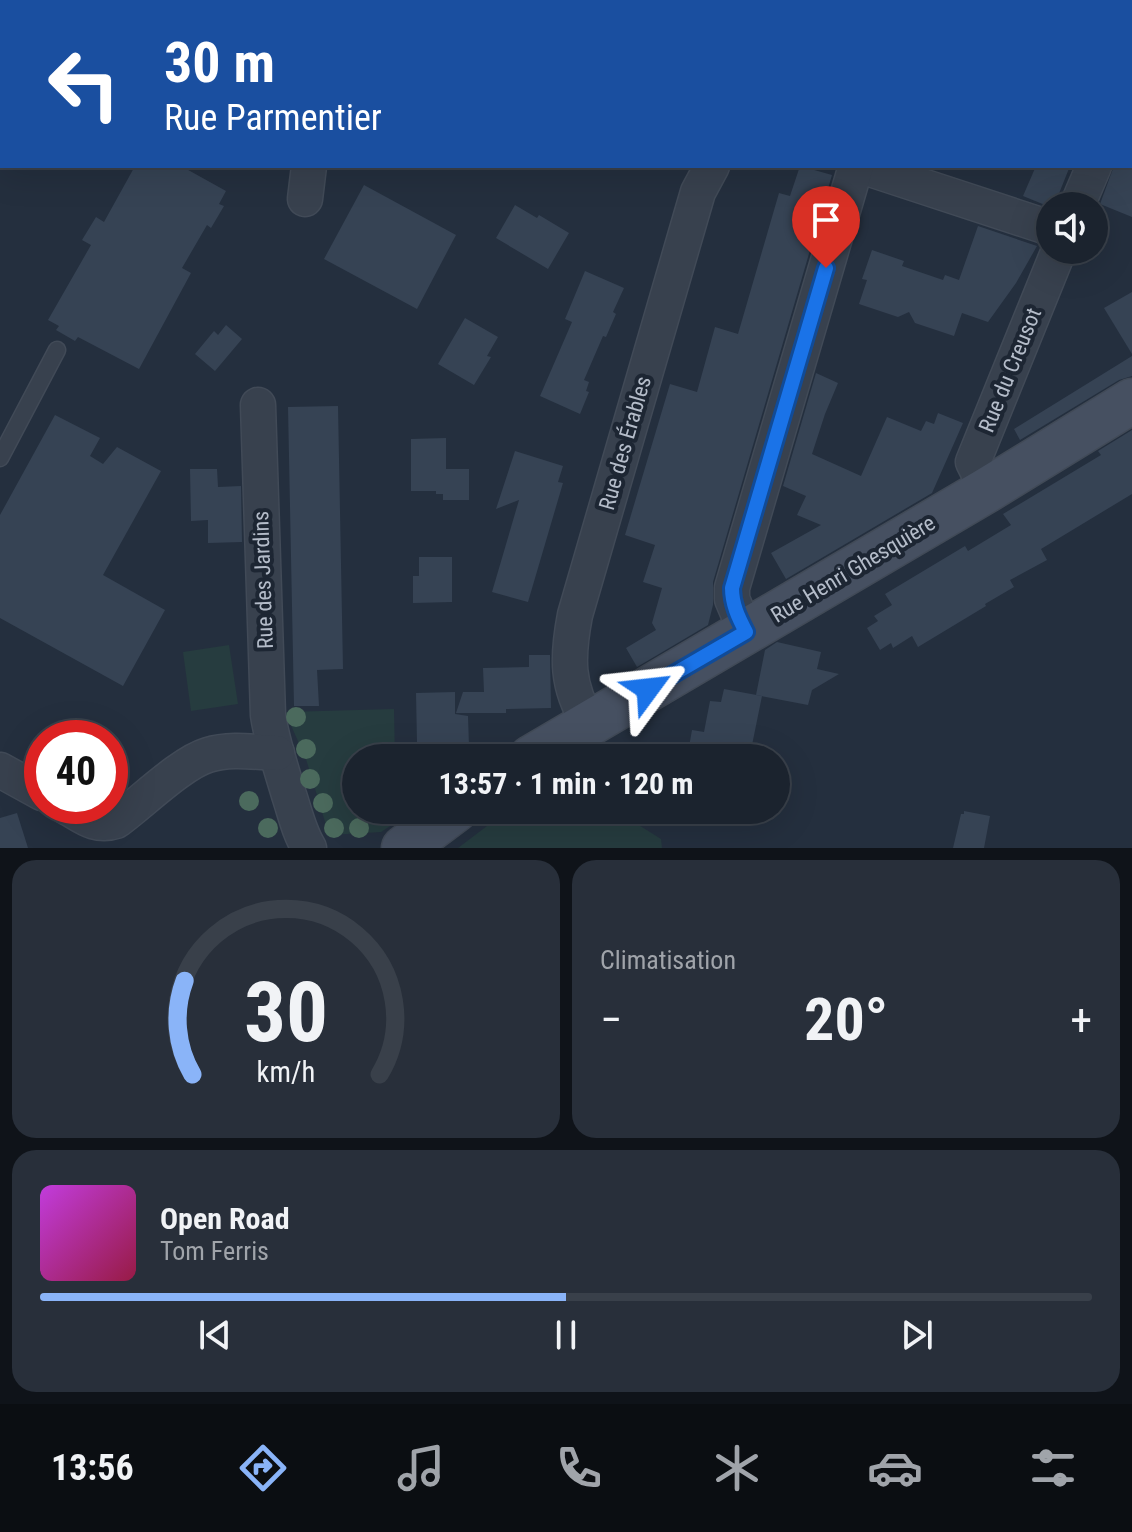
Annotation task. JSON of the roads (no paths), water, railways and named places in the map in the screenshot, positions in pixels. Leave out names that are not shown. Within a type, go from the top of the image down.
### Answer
[{"type":"street","name":"Rue des Érables","points":[[589,723],[572,687],[571,647],[575,615],[698,192],[711,168]]},
{"type":"street","points":[[746,632],[737,615],[732,588],[857,168]]},
{"type":"street","points":[[864,168],[1036,223]]},
{"type":"street","points":[[1083,192],[1093,168]]},
{"type":"street","name":"Rue du Creusot","points":[[987,490],[973,462],[1053,264]]},
{"type":"street","name":"Rue Henri Ghesquière","points":[[554,744],[987,490],[1132,401]]},
{"type":"street","name":"Rue des Jardins","points":[[258,405],[266,696],[270,731],[301,833],[309,848]]},
{"type":"street","points":[[128,812],[193,762],[207,755],[242,751],[277,753]]},
{"type":"street","points":[[0,770],[24,783]]},
{"type":"street","points":[[404,848],[436,824]]},
{"type":"lane","points":[[0,458],[57,350]]}]
